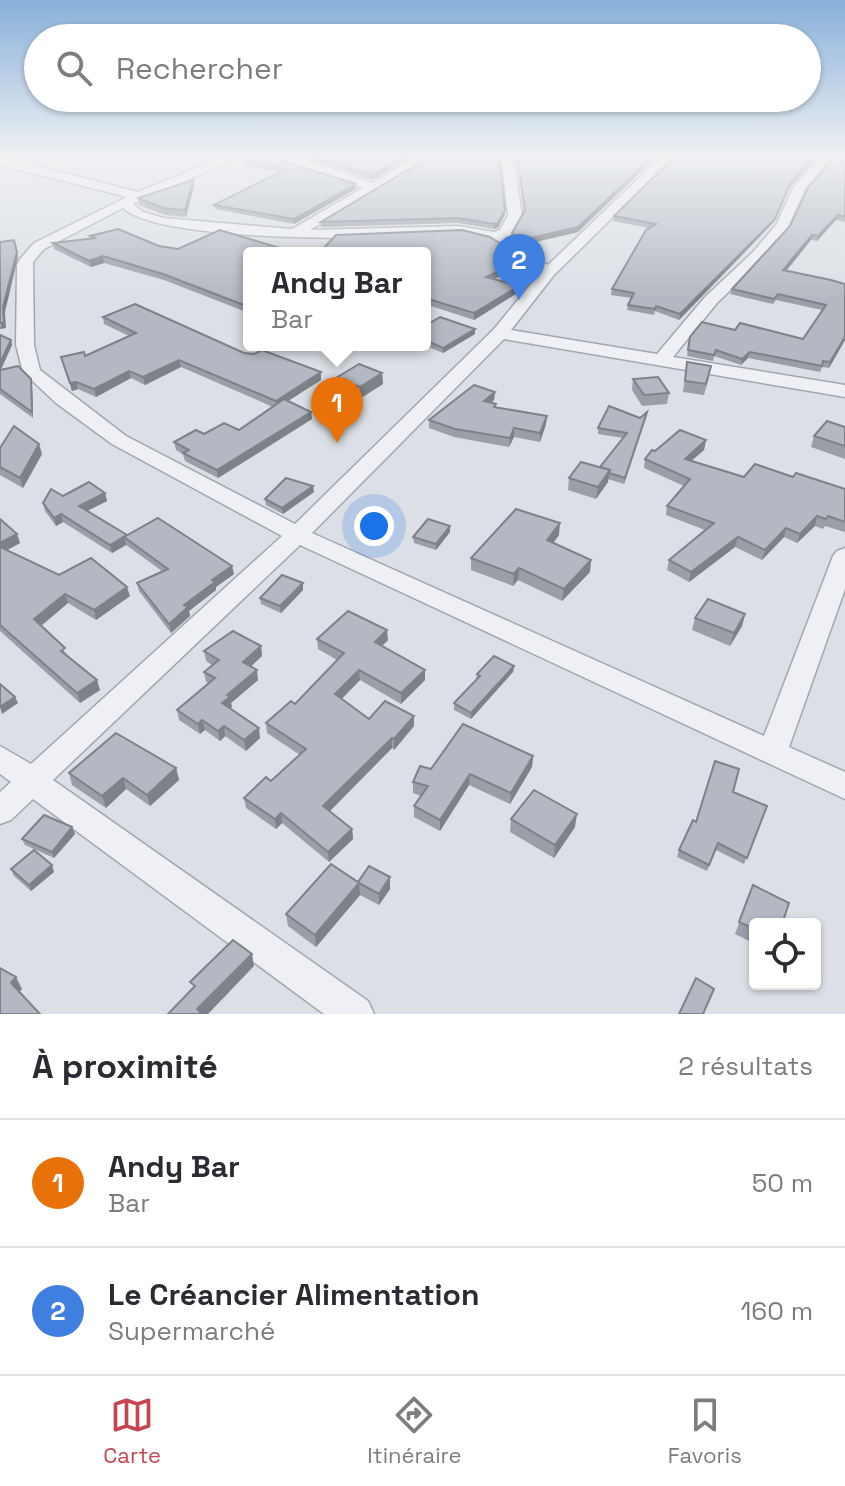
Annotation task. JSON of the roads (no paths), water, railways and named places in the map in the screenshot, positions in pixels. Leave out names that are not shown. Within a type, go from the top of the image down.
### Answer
[{"type":"street","points":[[129,203],[38,247],[24,265],[25,345],[32,372],[63,399],[119,440],[297,535],[845,786]]},
{"type":"street","points":[[135,203],[138,215],[163,222],[294,233],[335,235],[458,230],[493,236],[549,272]]},
{"type":"street","points":[[294,233],[344,203]]},
{"type":"street","points":[[493,236],[505,233],[515,215],[515,203]]},
{"type":"street","points":[[0,811],[297,535],[500,333],[549,272],[620,203]]},
{"type":"street","points":[[661,360],[711,300],[758,255],[782,226],[792,203]]},
{"type":"street","points":[[500,333],[845,391]]},
{"type":"street","points":[[772,753],[845,556]]},
{"type":"street","points":[[0,758],[34,779],[355,1014]]},
{"type":"place","name":"Le Créancier Alimentation","points":[[519,300]]},
{"type":"place","name":"Andy Bar","points":[[337,443]]}]
